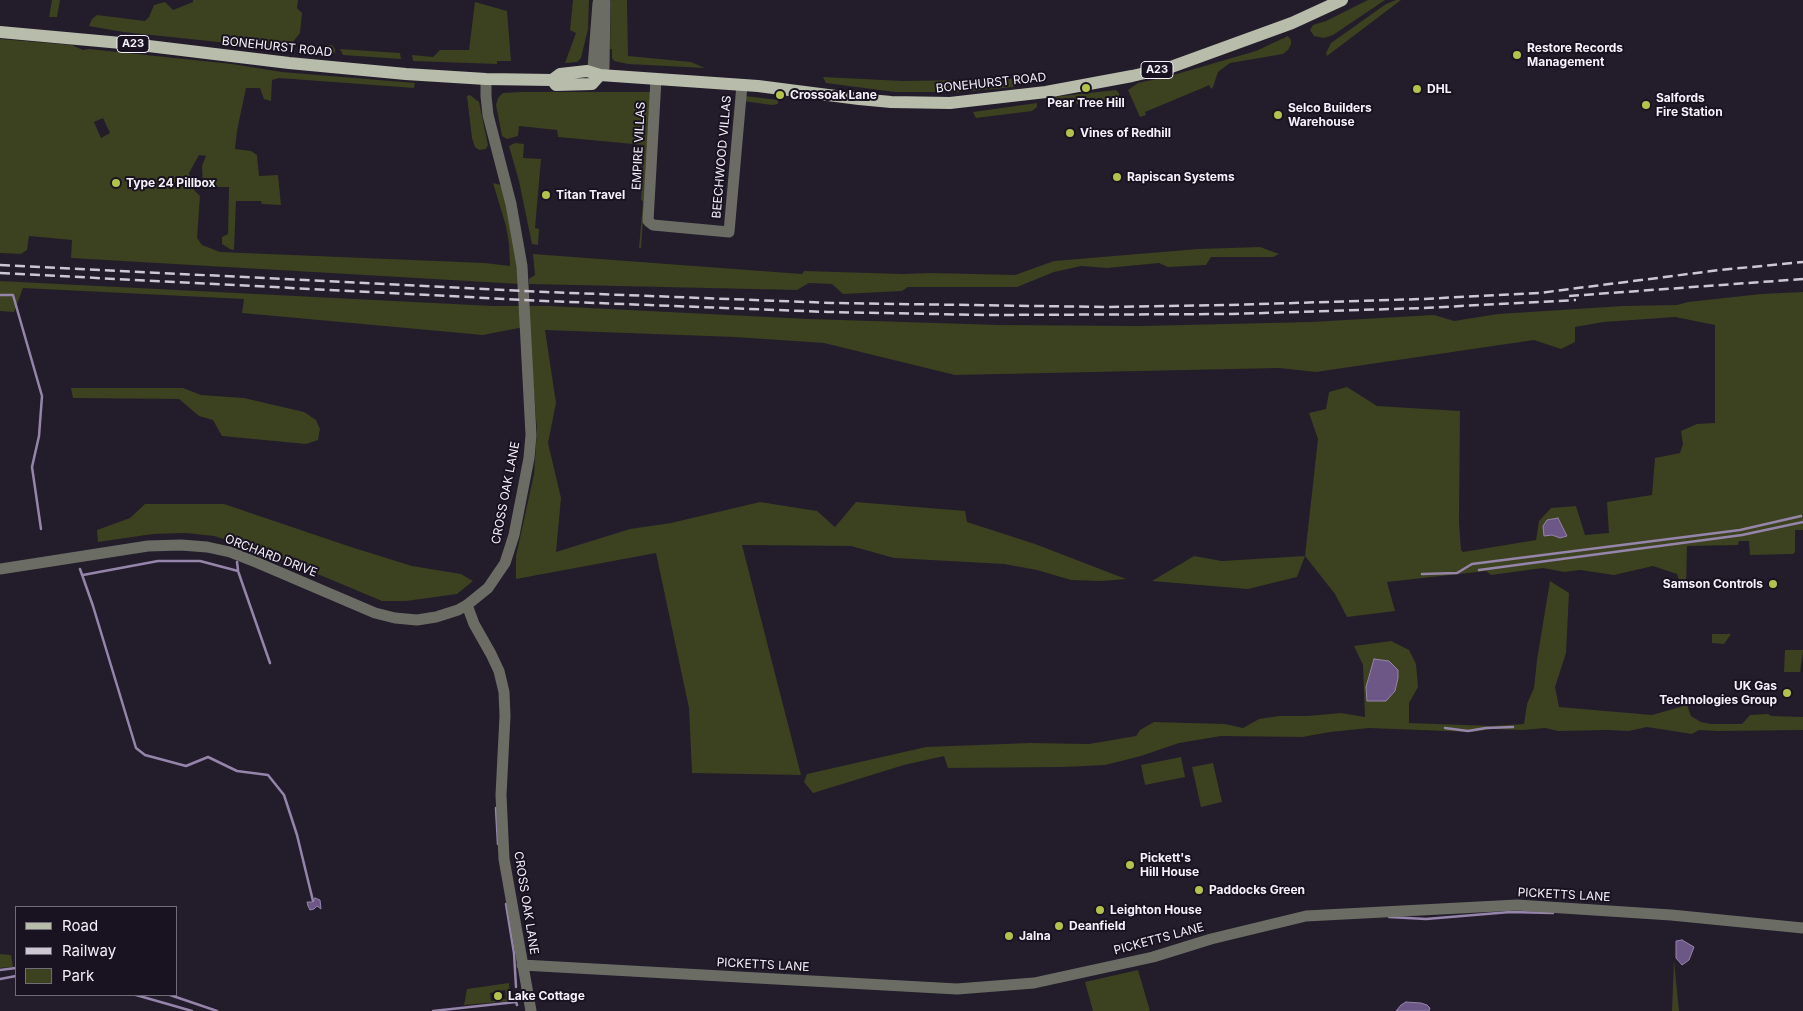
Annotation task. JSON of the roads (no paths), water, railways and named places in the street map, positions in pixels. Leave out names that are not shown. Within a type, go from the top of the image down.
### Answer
[{"type":"main road","name":"BONEHURST ROAD","points":[[0,32],[132,44],[289,63],[406,74],[486,79],[552,80],[560,74],[587,71],[600,74],[742,85],[891,102],[950,103],[1024,95],[1132,76],[1171,67],[1292,23],[1342,0]]},
{"type":"street","points":[[600,74],[604,67],[605,2],[601,0]]},
{"type":"street","name":"CROSS OAK LANE","points":[[486,79],[488,115],[511,204],[522,266],[531,435],[525,482],[514,535],[505,564],[488,588],[467,606],[474,624],[492,654],[499,671],[504,692],[505,716],[501,827],[504,859],[531,1011]]},
{"type":"street","name":"EMPIRE VILLAS","points":[[649,214],[656,79]]},
{"type":"street","name":"BEECHWOOD VILLAS","points":[[649,214],[648,221],[653,225],[729,232],[742,85]]},
{"type":"street","name":"ORCHARD DRIVE","points":[[0,569],[148,546],[207,547],[230,552],[375,612],[395,618],[417,620],[436,617],[467,606]]},
{"type":"street","name":"PICKETTS LANE","points":[[522,965],[957,989],[1034,983],[1153,957],[1211,939],[1306,916],[1517,906],[1670,915],[1803,928]]},
{"type":"waterway","points":[[0,295],[13,295],[42,396],[39,436],[32,467],[41,529]]},
{"type":"waterway","points":[[1422,574],[1457,573],[1472,564],[1740,530],[1801,516]]},
{"type":"waterway","points":[[1479,570],[1742,535],[1803,522]]},
{"type":"waterway","points":[[238,545],[279,562]]},
{"type":"waterway","points":[[83,575],[158,561],[200,561],[238,571],[270,663]]},
{"type":"waterway","points":[[237,562],[238,570]]},
{"type":"waterway","points":[[80,569],[136,748],[145,755],[186,766],[208,757],[237,771],[268,775],[284,795],[297,835],[313,901]]},
{"type":"waterway","points":[[1445,728],[1468,731],[1513,727]]},
{"type":"waterway","points":[[496,808],[498,844]]},
{"type":"waterway","points":[[506,904],[514,953],[516,987]]},
{"type":"waterway","points":[[1389,917],[1426,919],[1510,912],[1553,913]]},
{"type":"waterway","points":[[0,970],[15,968]]},
{"type":"waterway","points":[[0,979],[15,976]]},
{"type":"waterway","points":[[516,995],[516,1002]]},
{"type":"waterway","points":[[140,996],[192,1011]]},
{"type":"waterway","points":[[173,996],[217,1011]]},
{"type":"waterway","points":[[433,1011],[516,1002],[517,1005]]},
{"type":"railway","points":[[0,265],[546,292],[832,303],[1106,307],[1422,299],[1539,293],[1720,270],[1803,262]]},
{"type":"railway","points":[[0,273],[545,301],[828,312],[987,315],[1232,314],[1423,308],[1576,300]]},
{"type":"railway","points":[[1569,296],[1803,279]]},
{"type":"place","name":"Restore Records Management","points":[[1517,55]]},
{"type":"place","name":"Pear Tree Hill","points":[[1086,88]]},
{"type":"place","name":"DHL","points":[[1417,89]]},
{"type":"place","name":"Crossoak Lane","points":[[780,95]]},
{"type":"place","name":"Salfords Fire Station","points":[[1646,105]]},
{"type":"place","name":"Selco Builders Warehouse","points":[[1278,115]]},
{"type":"place","name":"Vines of Redhill","points":[[1070,133]]},
{"type":"place","name":"Rapiscan Systems","points":[[1117,177]]},
{"type":"place","name":"Type 24 Pillbox","points":[[116,183]]},
{"type":"place","name":"Titan Travel","points":[[546,195]]},
{"type":"place","name":"Samson Controls","points":[[1773,584]]},
{"type":"place","name":"UK Gas Technologies Group","points":[[1787,693]]},
{"type":"place","name":"Pickett's Hill House","points":[[1130,865]]},
{"type":"place","name":"Paddocks Green","points":[[1199,890]]},
{"type":"place","name":"Leighton House","points":[[1100,910]]},
{"type":"place","name":"Deanfield","points":[[1059,926]]},
{"type":"place","name":"Jalna","points":[[1009,936]]},
{"type":"place","name":"Lake Cottage","points":[[498,996]]}]
